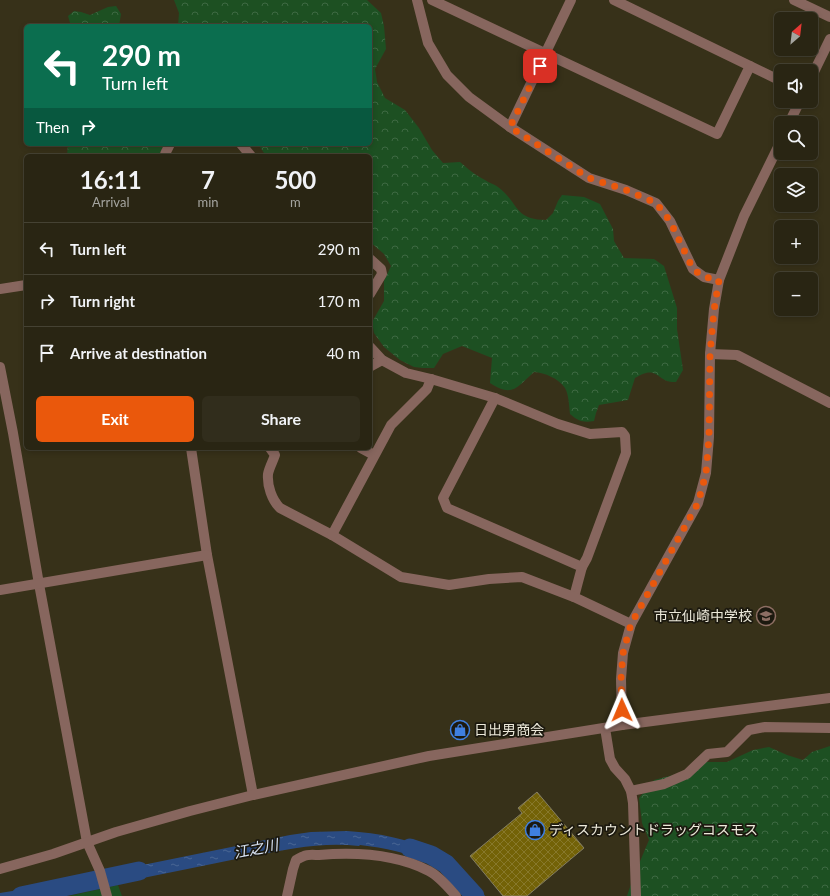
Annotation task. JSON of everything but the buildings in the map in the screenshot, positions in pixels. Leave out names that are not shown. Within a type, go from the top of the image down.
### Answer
[{"type":"street","points":[[417,0],[428,43],[446,76],[470,97],[510,127],[589,178],[626,190],[656,203],[670,221],[693,269],[704,277],[719,280]]},
{"type":"street","points":[[432,0],[717,134],[750,66]]},
{"type":"street","points":[[510,127],[571,0]]},
{"type":"street","points":[[614,0],[774,78]]},
{"type":"street","points":[[794,0],[830,17]]},
{"type":"street","points":[[818,64],[830,39]]},
{"type":"street","points":[[243,146],[249,154]]},
{"type":"street","points":[[622,726],[621,679],[623,653],[631,624],[698,503],[706,473],[709,437],[710,354],[714,310],[719,280],[744,216],[774,155]]},
{"type":"street","points":[[372,261],[381,269],[382,274],[372,291]]},
{"type":"street","points":[[0,289],[24,285]]},
{"type":"street","points":[[372,349],[382,360],[406,373],[495,398],[558,424],[590,434],[622,432],[625,436],[626,454],[587,558],[582,567],[574,597]]},
{"type":"street","points":[[710,354],[737,355],[830,403]]},
{"type":"street","points":[[372,365],[382,360]]},
{"type":"street","points":[[0,367],[14,433],[39,584],[87,842],[100,871],[105,892]]},
{"type":"street","points":[[332,535],[391,425],[427,389],[431,379]]},
{"type":"street","points":[[495,398],[444,498],[447,508],[582,567]]},
{"type":"street","points":[[191,450],[207,555],[253,795]]},
{"type":"street","points":[[271,450],[275,455],[268,474],[271,494],[275,503],[332,535],[401,577],[448,585],[489,579],[522,577],[574,597],[631,624]]},
{"type":"street","points":[[365,450],[374,455]]},
{"type":"street","points":[[0,590],[207,555]]},
{"type":"street","points":[[0,869],[116,832],[253,795],[430,756],[605,728],[830,698]]},
{"type":"street","points":[[631,791],[664,784],[687,774],[708,754],[728,752],[749,730],[765,727],[830,728]]},
{"type":"street","points":[[605,728],[610,759],[615,768],[625,779],[631,791],[633,804],[636,896]]},
{"type":"street","points":[[287,896],[296,860],[304,856],[337,853],[389,858],[409,863],[430,871],[456,896]]},
{"type":"green space","points":[[174,0],[367,0],[381,13],[384,26],[386,49],[375,69],[377,82],[385,98],[405,110],[419,128],[432,150],[443,163],[460,162],[478,176],[498,187],[505,193],[522,214],[528,217],[546,220],[553,213],[562,195],[584,197],[600,204],[613,229],[614,241],[624,258],[654,259],[664,266],[677,308],[677,329],[683,370],[676,382],[669,382],[649,372],[643,374],[635,378],[628,400],[599,405],[594,421],[584,422],[578,420],[570,414],[569,401],[565,388],[555,379],[547,375],[534,372],[514,389],[504,390],[490,383],[492,358],[462,346],[443,354],[434,368],[414,367],[400,360],[384,347],[374,333],[372,322],[384,301],[384,281],[391,266],[384,254],[372,244],[372,154],[265,154],[259,146],[372,146],[372,24],[178,24],[179,13]]},
{"type":"green space","points":[[116,6],[121,14],[119,24],[70,24],[68,16],[74,11],[90,15],[108,7]]},
{"type":"green space","points":[[68,146],[163,146],[160,154],[67,154]]},
{"type":"green space","points":[[830,746],[830,896],[627,896],[649,840],[642,823],[639,798],[654,780],[685,772],[705,762],[727,762],[753,750],[769,747],[803,760],[812,752]]},
{"type":"green space","points":[[118,885],[122,896],[69,896]]},
{"type":"water","points":[[347,831],[394,837],[438,852],[430,864],[413,856],[387,849],[360,845],[329,845],[285,850],[128,881],[127,879],[116,880],[113,871],[290,835],[311,832]]},
{"type":"water","points":[[444,855],[461,868],[485,896],[467,896],[437,867]]},
{"type":"water","points":[[85,877],[90,889],[59,896],[0,896],[0,893]]},
{"type":"waterway","name":"江之川","points":[[410,848],[431,855],[446,864],[475,896]]},
{"type":"waterway","name":"江之川","points":[[21,896],[139,871]]},
{"type":"place","name":"市立仙崎中学校","points":[[766,616]]},
{"type":"place","name":"日出男商会","points":[[460,730]]},
{"type":"place","name":"ディスカウントドラッグコスモス","points":[[535,830]]},
{"type":"route","points":[[540,66],[510,127],[589,178],[626,190],[656,203],[670,221],[693,269],[704,277],[719,280],[714,310],[710,354],[709,437],[706,473],[698,503],[631,624],[623,653],[621,679],[622,710]]}]
